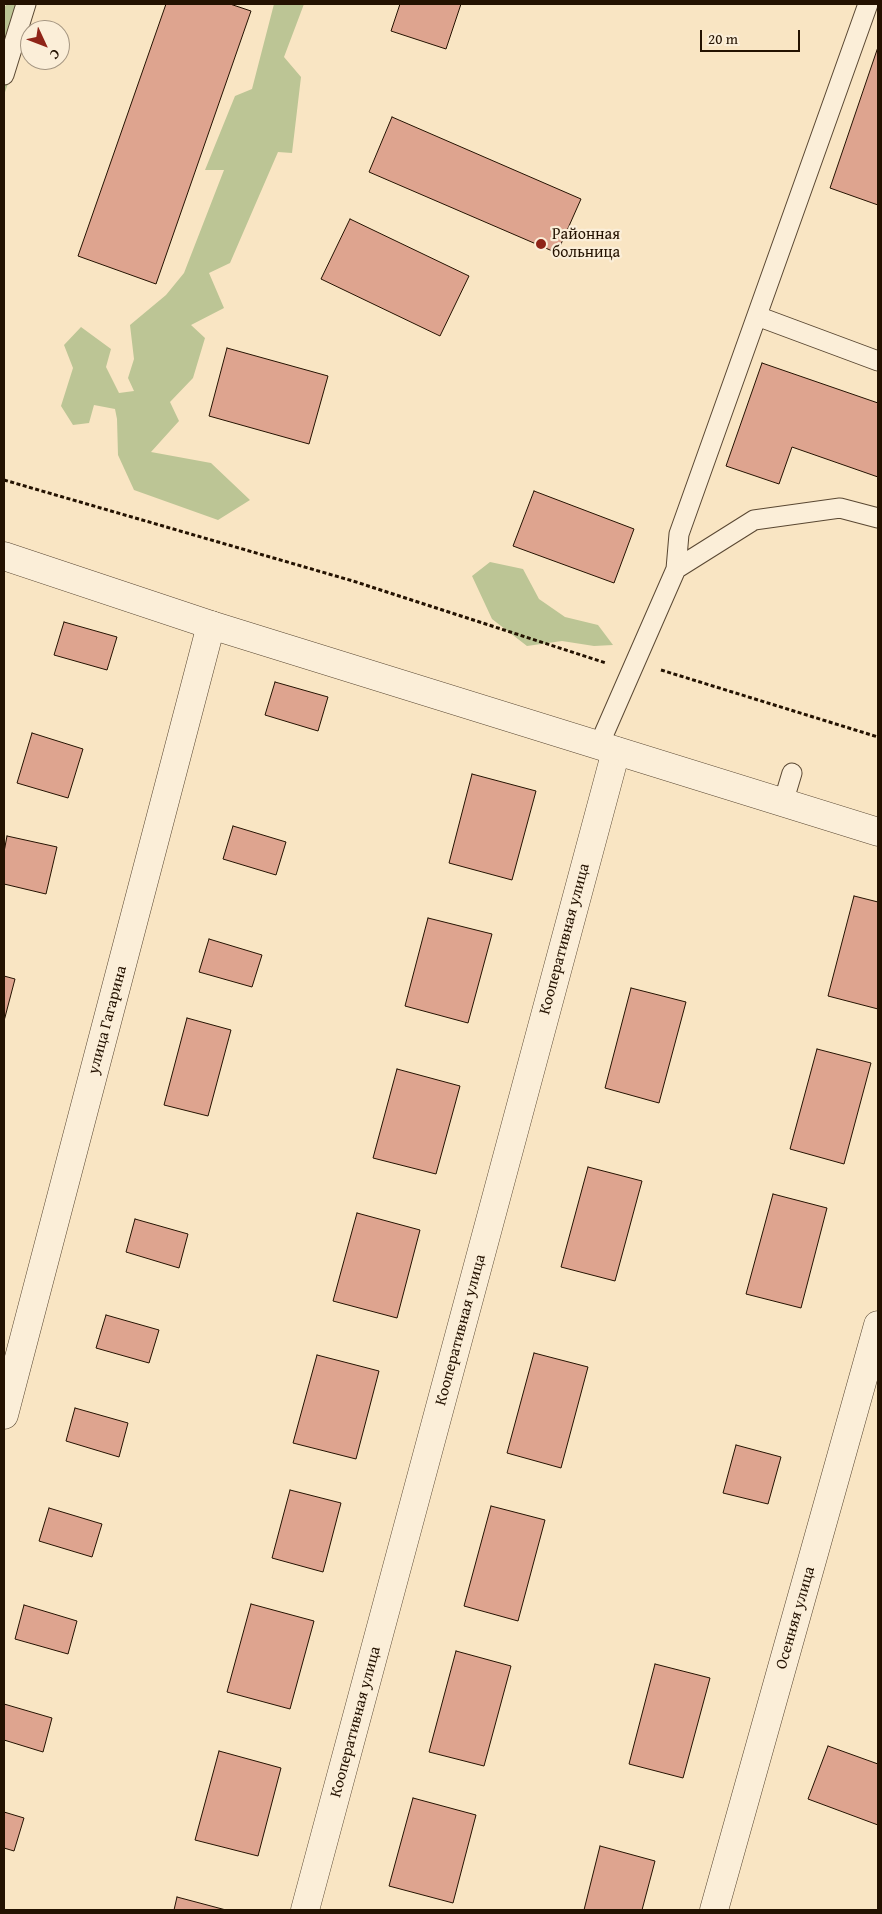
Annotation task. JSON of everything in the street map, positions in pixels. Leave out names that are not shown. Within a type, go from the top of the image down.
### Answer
[{"type":"street","points":[[4,556],[211,625],[878,832]]},
{"type":"street","name":"улица Гагарина","points":[[4,1415],[211,625]]},
{"type":"street","name":"Кооперативная улица","points":[[305,1910],[607,748]]},
{"type":"street","name":"Осенняя улица","points":[[714,1910],[878,1325]]},
{"type":"lane","points":[[4,74],[26,4]]},
{"type":"lane","points":[[607,748],[632,671],[676,569],[679,534],[868,4]]},
{"type":"lane","points":[[757,316],[878,361]]},
{"type":"lane","points":[[676,569],[754,520],[840,508],[878,518]]},
{"type":"lane","points":[[783,803],[792,773]]},
{"type":"path","points":[[4,480],[353,581],[632,671],[664,669],[878,737]]},
{"type":"green space","points":[[7,4],[36,4],[30,20],[20,20],[20,50],[4,95],[4,8]]},
{"type":"green space","points":[[274,4],[304,4],[284,57],[301,77],[292,153],[278,152],[230,263],[209,273],[224,308],[191,325],[205,338],[193,378],[170,402],[179,421],[151,452],[211,463],[250,500],[218,520],[134,490],[118,455],[115,409],[94,405],[89,423],[73,425],[61,406],[73,368],[64,345],[81,327],[111,349],[106,367],[119,393],[134,391],[128,378],[134,359],[130,325],[166,295],[184,273],[224,170],[205,170],[235,96],[252,89]]},
{"type":"green space","points":[[490,562],[523,569],[539,599],[565,617],[598,625],[613,645],[594,646],[562,641],[527,646],[492,619],[472,576]]},
{"type":"building","points":[[166,4],[230,4],[251,11],[156,284],[78,256]]},
{"type":"building","points":[[400,4],[461,4],[446,49],[391,31]]},
{"type":"building","points":[[878,47],[878,205],[830,188]]},
{"type":"building","points":[[392,117],[581,199],[557,253],[369,172]]},
{"type":"building","points":[[350,219],[469,276],[440,336],[321,279]]},
{"type":"building","points":[[227,348],[328,376],[309,444],[209,416]]},
{"type":"building","points":[[762,363],[878,403],[878,477],[792,447],[779,484],[726,466]]},
{"type":"building","points":[[534,491],[634,529],[614,583],[513,546]]},
{"type":"building","points":[[64,622],[117,637],[107,670],[54,655]]},
{"type":"building","points":[[275,682],[328,697],[318,731],[265,715]]},
{"type":"building","points":[[32,733],[83,749],[68,798],[17,783]]},
{"type":"building","points":[[472,774],[536,791],[512,880],[449,863]]},
{"type":"building","points":[[233,826],[286,842],[276,875],[223,859]]},
{"type":"building","points":[[7,836],[57,847],[46,894],[4,884],[4,852]]},
{"type":"building","points":[[854,896],[878,902],[878,1009],[828,996]]},
{"type":"building","points":[[428,918],[492,934],[468,1023],[405,1006]]},
{"type":"building","points":[[209,939],[262,955],[252,987],[199,972]]},
{"type":"building","points":[[4,976],[15,979],[4,1021]]},
{"type":"building","points":[[631,988],[686,1002],[659,1103],[605,1088]]},
{"type":"building","points":[[187,1018],[231,1030],[208,1116],[164,1105]]},
{"type":"building","points":[[817,1049],[871,1063],[844,1164],[790,1149]]},
{"type":"building","points":[[397,1069],[460,1086],[436,1174],[373,1158]]},
{"type":"building","points":[[588,1167],[642,1181],[615,1281],[561,1267]]},
{"type":"building","points":[[773,1194],[827,1208],[801,1308],[746,1294]]},
{"type":"building","points":[[357,1213],[420,1230],[397,1318],[333,1301]]},
{"type":"building","points":[[135,1219],[188,1234],[179,1268],[126,1252]]},
{"type":"building","points":[[106,1315],[159,1330],[149,1363],[96,1348]]},
{"type":"building","points":[[534,1353],[588,1367],[561,1468],[507,1453]]},
{"type":"building","points":[[317,1355],[379,1371],[356,1459],[293,1443]]},
{"type":"building","points":[[75,1408],[128,1423],[119,1457],[66,1441]]},
{"type":"building","points":[[736,1445],[781,1457],[768,1504],[723,1493]]},
{"type":"building","points":[[290,1490],[341,1503],[323,1572],[272,1558]]},
{"type":"building","points":[[491,1506],[545,1520],[518,1621],[464,1606]]},
{"type":"building","points":[[49,1508],[102,1524],[92,1557],[39,1541]]},
{"type":"building","points":[[251,1604],[314,1621],[290,1709],[227,1692]]},
{"type":"building","points":[[24,1605],[77,1621],[68,1654],[15,1639]]},
{"type":"building","points":[[456,1651],[511,1666],[484,1766],[429,1752]]},
{"type":"building","points":[[655,1664],[710,1678],[683,1778],[629,1764]]},
{"type":"building","points":[[4,1704],[52,1718],[43,1752],[4,1740]]},
{"type":"building","points":[[828,1746],[878,1764],[878,1825],[808,1799]]},
{"type":"building","points":[[219,1751],[281,1768],[258,1856],[195,1840]]},
{"type":"building","points":[[413,1798],[476,1815],[453,1903],[389,1886]]},
{"type":"building","points":[[4,1812],[24,1818],[14,1851],[4,1848]]},
{"type":"building","points":[[600,1846],[655,1861],[642,1910],[584,1910]]},
{"type":"building","points":[[177,1897],[226,1910],[174,1910]]},
{"type":"place","name":"Районная больница","points":[[541,244]]}]
